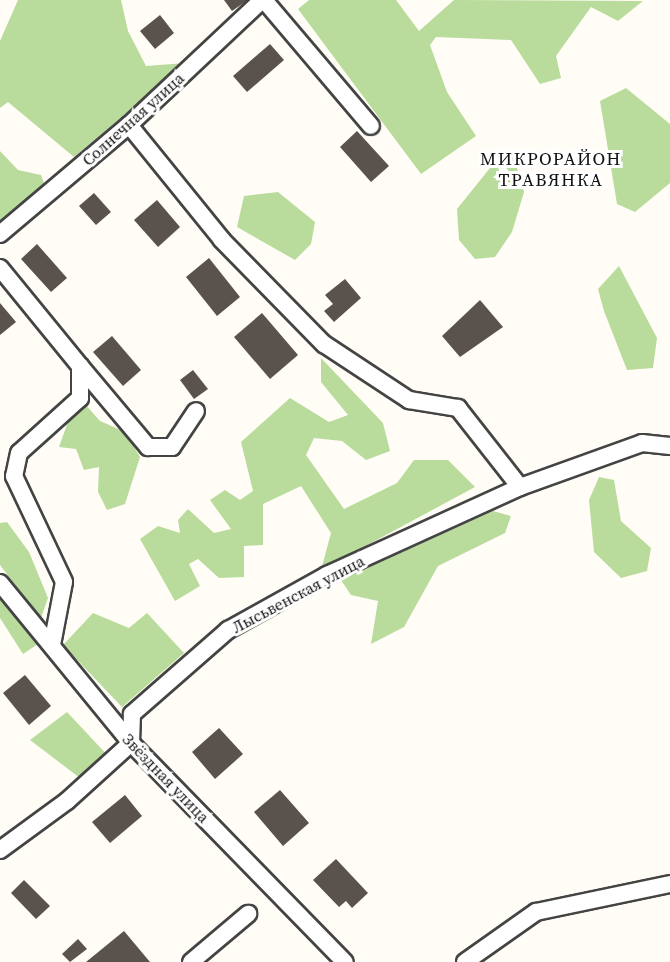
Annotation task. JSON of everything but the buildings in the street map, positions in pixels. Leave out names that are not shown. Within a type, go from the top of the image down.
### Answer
[{"type":"street","name":"Солнечная улица","points":[[0,234],[129,125],[263,0]]},
{"type":"street","points":[[263,0],[371,126]]},
{"type":"street","points":[[129,125],[222,240],[324,344],[409,400],[458,408],[520,487]]},
{"type":"street","points":[[0,268],[148,447],[172,447],[195,411]]},
{"type":"street","points":[[52,645],[64,582],[14,476],[19,453],[80,398],[80,366]]},
{"type":"street","name":"Лысьвенская улица","points":[[131,743],[132,714],[228,630],[327,575],[520,487],[642,443],[670,446]]},
{"type":"street","name":"Звёздная улица","points":[[0,583],[131,743],[345,962]]},
{"type":"street","points":[[0,850],[67,801],[131,743]]},
{"type":"street","points":[[465,962],[536,912],[670,884]]},
{"type":"street","points":[[191,962],[248,914]]},
{"type":"green space","points":[[18,0],[121,0],[128,31],[146,66],[186,63],[74,157],[8,102],[0,108],[0,41]]},
{"type":"green space","points":[[309,0],[396,0],[419,31],[454,0],[643,1],[618,21],[591,7],[556,56],[561,78],[540,84],[511,40],[436,37],[430,45],[447,92],[476,136],[421,174],[298,9]]},
{"type":"green space","points":[[626,88],[670,124],[670,183],[635,212],[617,204],[600,101]]},
{"type":"green space","points":[[0,151],[18,170],[41,175],[44,183],[0,224]]},
{"type":"green space","points":[[513,154],[524,192],[512,232],[495,257],[475,259],[459,240],[457,209],[494,163]]},
{"type":"green space","points":[[278,192],[315,222],[311,244],[295,260],[237,227],[244,196]]},
{"type":"green space","points":[[619,266],[657,338],[653,368],[627,370],[604,311],[598,289]]},
{"type":"green space","points":[[321,358],[383,423],[390,451],[366,460],[342,441],[314,438],[306,455],[344,509],[397,483],[414,460],[448,460],[475,487],[321,570],[331,533],[301,486],[263,504],[263,545],[244,546],[244,577],[219,578],[198,559],[189,564],[200,586],[175,601],[140,539],[158,526],[180,533],[178,520],[188,509],[214,533],[231,529],[210,500],[225,490],[240,500],[253,491],[241,442],[290,398],[329,422],[348,415],[321,382]]},
{"type":"green space","points":[[85,404],[100,421],[125,432],[140,457],[125,504],[107,510],[98,492],[99,467],[84,470],[76,449],[59,447],[70,416]]},
{"type":"green space","points":[[599,477],[614,480],[621,521],[651,548],[647,571],[621,578],[594,552],[589,500]]},
{"type":"green space","points":[[493,511],[511,516],[505,533],[438,566],[404,627],[371,644],[378,601],[351,595],[341,580]]},
{"type":"green space","points":[[7,522],[29,552],[48,598],[41,618],[0,565],[0,523]]},
{"type":"green space","points":[[0,594],[41,642],[23,654],[0,618]]},
{"type":"green space","points":[[93,613],[129,628],[147,613],[184,653],[122,707],[63,645]]},
{"type":"green space","points":[[67,712],[111,759],[80,778],[30,740]]},
{"type":"district","name":"МИКРОРАЙОН ТРАВЯНКА","points":[[551,170]]}]
